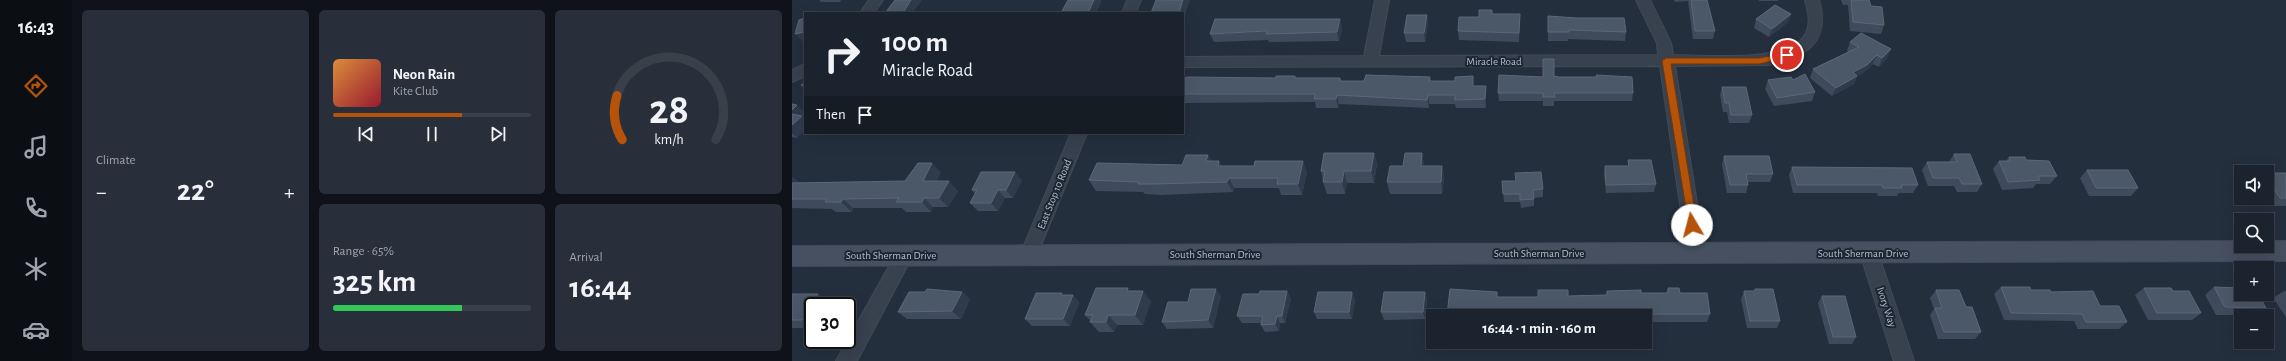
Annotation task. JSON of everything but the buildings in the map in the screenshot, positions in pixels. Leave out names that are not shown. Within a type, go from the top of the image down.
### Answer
[{"type":"street","points":[[868,12],[876,0]]},
{"type":"street","points":[[1129,12],[1134,0]]},
{"type":"street","points":[[1371,62],[1382,0]]},
{"type":"street","points":[[1643,0],[1663,38],[1696,253]]},
{"type":"street","name":"Miracle Road","points":[[1184,62],[1769,60],[1792,54],[1812,37],[1817,25],[1816,12],[1812,0]]},
{"type":"street","points":[[792,77],[804,70]]},
{"type":"street","name":"East Stop 10 Road","points":[[1029,255],[1079,134]]},
{"type":"street","name":"South Sherman Drive","points":[[792,256],[2286,251]]},
{"type":"street","name":"Ivory Way","points":[[1869,252],[1904,361]]},
{"type":"street","points":[[846,361],[904,255]]},
{"type":"route","points":[[1692,225],[1680,140],[1666,61],[1759,61],[1787,55]]}]
